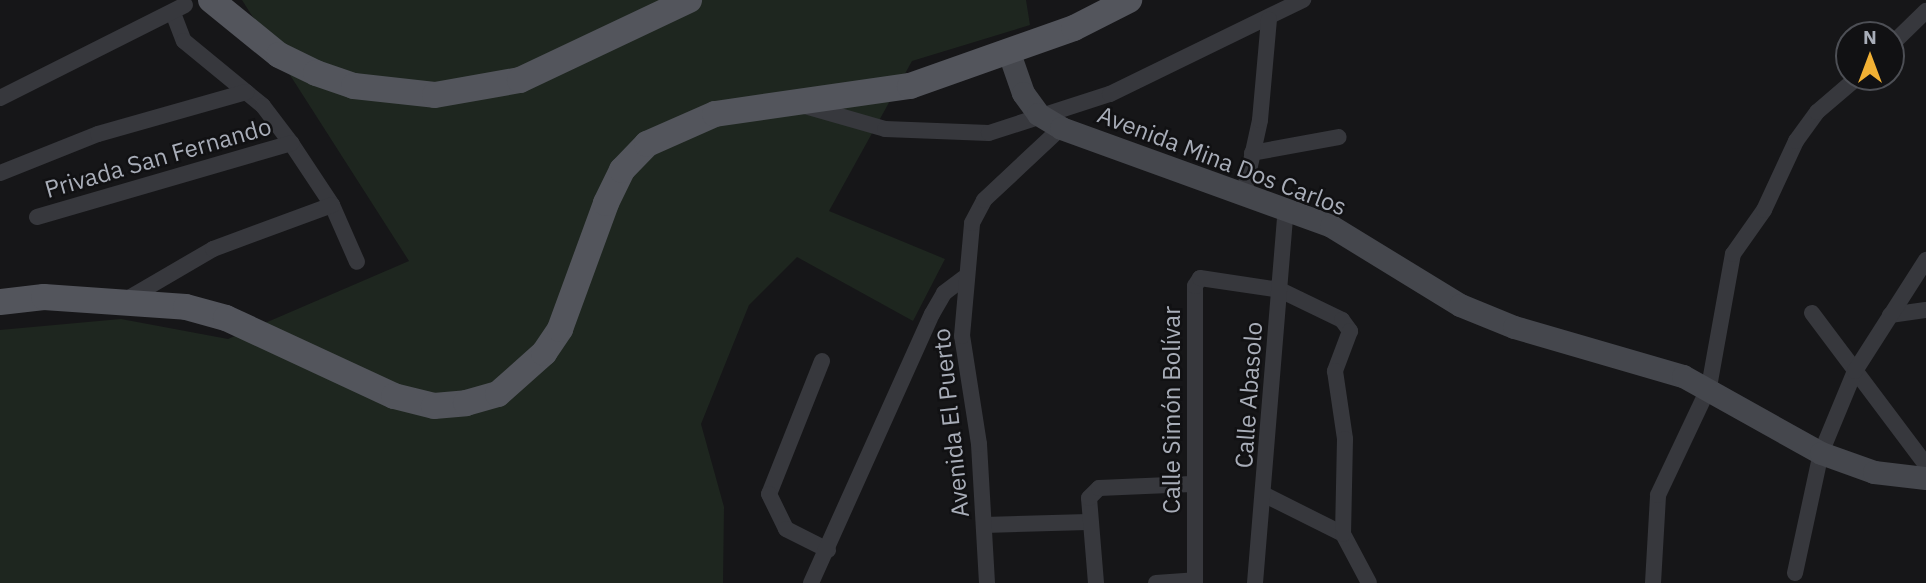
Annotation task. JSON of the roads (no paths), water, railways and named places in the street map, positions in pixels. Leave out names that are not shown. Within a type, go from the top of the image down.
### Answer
[{"type":"main road","points":[[190,6],[316,73],[380,91],[435,95],[532,76],[689,0]]},
{"type":"main road","points":[[1074,28],[1103,0]]},
{"type":"main road","points":[[0,302],[124,301],[226,318],[394,396],[434,406],[466,403],[498,394],[544,353],[560,329],[622,170],[647,145],[681,125],[910,86],[1074,28],[1129,0]]},
{"type":"street","points":[[800,104],[885,129],[949,135],[989,132],[1038,114],[1110,94],[1269,19],[1303,0]]},
{"type":"street","points":[[190,6],[184,41],[246,92],[291,143],[332,205],[357,262]]},
{"type":"street","points":[[0,98],[190,6]]},
{"type":"street","points":[[1905,31],[1926,10]]},
{"type":"street","points":[[1244,193],[1252,153],[1269,19]]},
{"type":"street","points":[[1009,53],[1038,114]]},
{"type":"street","points":[[1653,583],[1658,495],[1709,387],[1733,254],[1765,210],[1796,141],[1817,112],[1842,91]]},
{"type":"street","points":[[0,173],[98,134],[246,92]]},
{"type":"street","name":"Avenida Mina Dos Carlos","points":[[1038,114],[1061,128],[1331,226],[1460,305],[1533,335],[1646,361],[1709,387],[1821,453],[1874,471],[1926,478]]},
{"type":"street","name":"Avenida El Puerto","points":[[987,583],[979,444],[964,358],[964,278],[972,223],[984,200],[1061,128]]},
{"type":"street","points":[[1252,153],[1339,137]]},
{"type":"street","name":"Privada San Fernando","points":[[37,217],[291,143]]},
{"type":"street","points":[[124,301],[213,249],[332,205]]},
{"type":"street","name":"Calle Abasolo","points":[[1255,583],[1265,495],[1286,209]]},
{"type":"street","points":[[1795,573],[1821,453],[1855,370],[1926,260]]},
{"type":"street","name":"Calle Simón Bolívar","points":[[1195,582],[1192,484],[1195,286],[1211,275],[1280,290]]},
{"type":"street","points":[[811,583],[828,551],[932,314],[944,293],[964,278]]},
{"type":"street","points":[[1280,290],[1342,320],[1350,331],[1335,371],[1346,453],[1343,534],[1369,583]]},
{"type":"street","points":[[1890,315],[1926,310]]},
{"type":"street","points":[[1812,313],[1926,465]]},
{"type":"street","points":[[822,361],[769,495],[786,529],[828,551]]},
{"type":"street","points":[[1096,583],[1088,522],[1089,498],[1099,488],[1192,484]]},
{"type":"street","points":[[1265,495],[1343,534]]},
{"type":"street","points":[[984,525],[1088,522]]},
{"type":"street","points":[[1156,583],[1195,582]]}]
